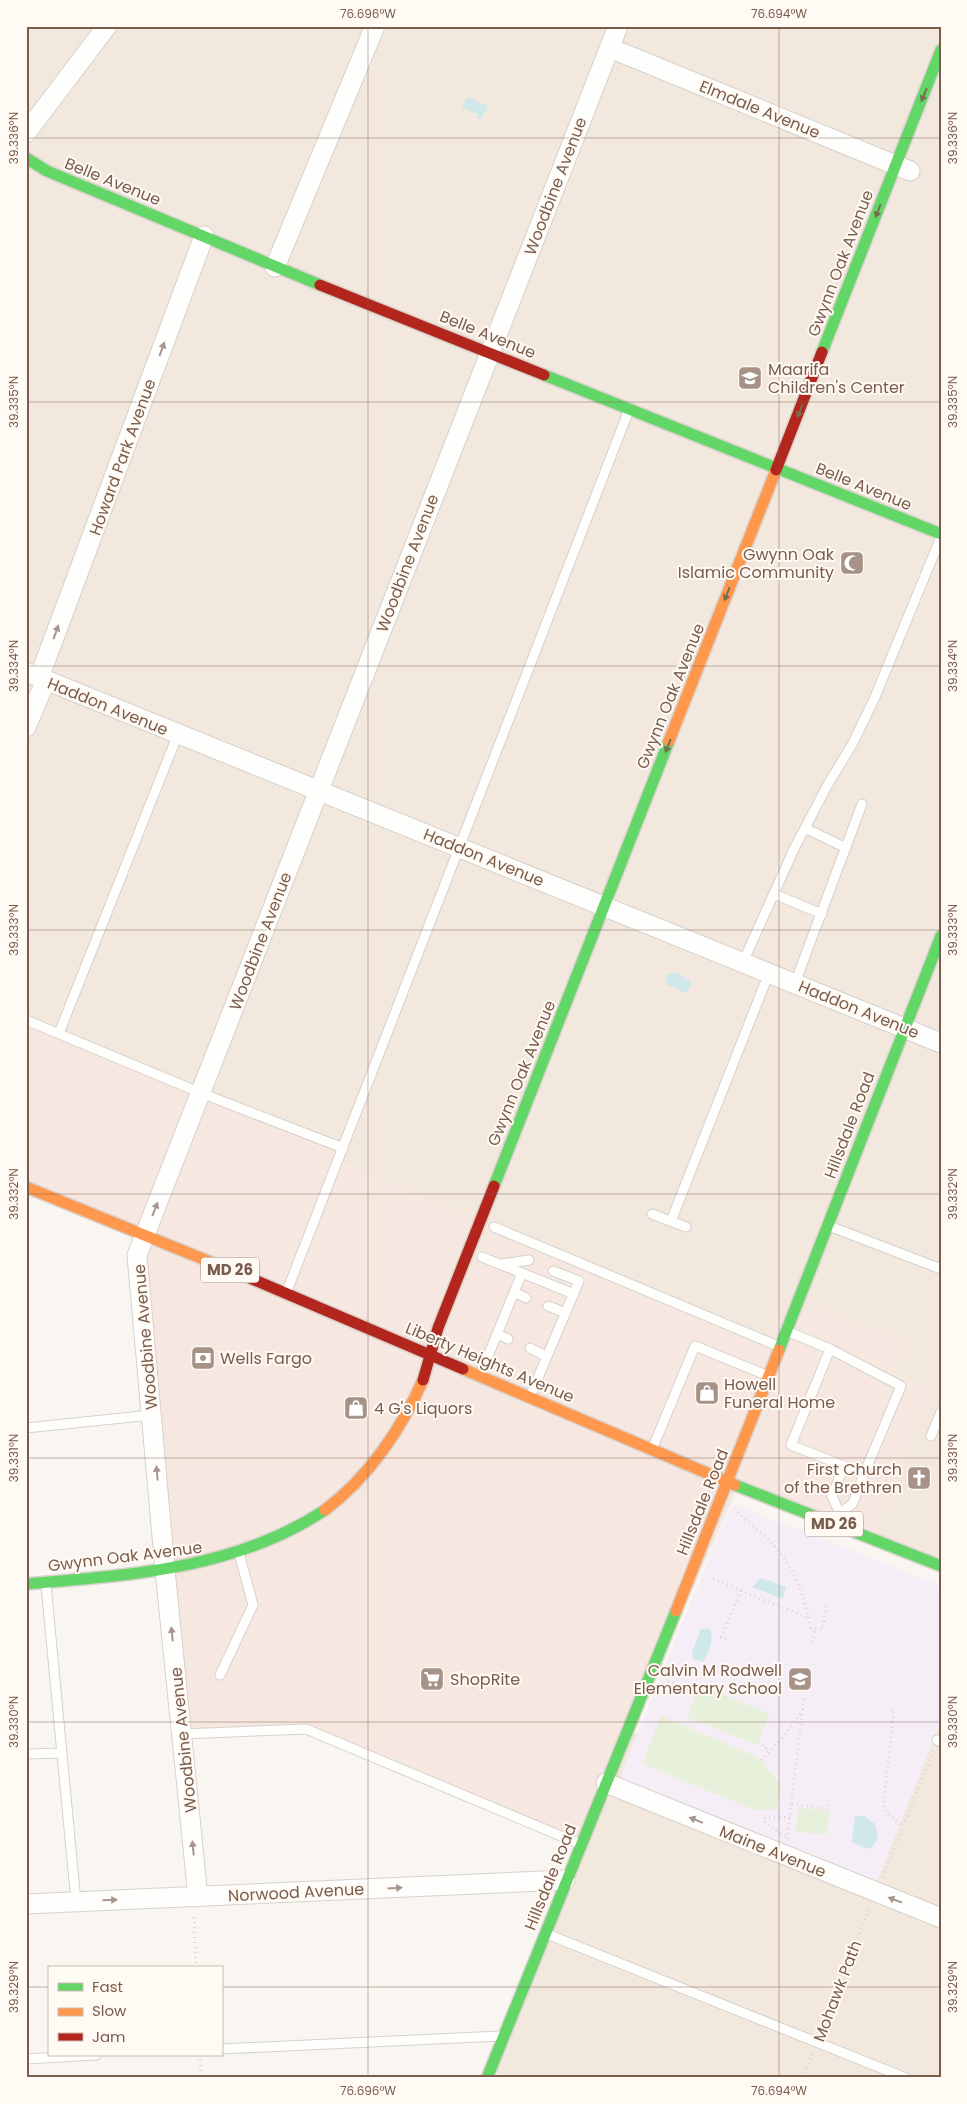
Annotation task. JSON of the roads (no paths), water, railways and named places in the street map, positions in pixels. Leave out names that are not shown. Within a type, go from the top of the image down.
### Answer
[{"type":"street","points":[[26,133],[107,26]]},
{"type":"street","points":[[275,267],[375,26]]},
{"type":"street","name":"Woodbine Avenue","points":[[198,1897],[136,1262],[318,790],[618,26]]},
{"type":"street","name":"Elmdale Avenue","points":[[610,48],[906,169]]},
{"type":"street","name":"Gwynn Oak Avenue","points":[[434,1355],[438,1328],[614,910],[777,468],[906,169],[941,50]]},
{"type":"street","name":"Belle Avenue","points":[[26,158],[47,171],[275,267],[777,468],[941,536]]},
{"type":"street","name":"Howard Park Avenue","points":[[26,727],[37,677],[204,236]]},
{"type":"street","points":[[785,488],[796,460]]},
{"type":"street","name":"Haddon Avenue","points":[[37,677],[941,1042]]},
{"type":"street","name":"Hillsdale Road","points":[[487,2078],[565,1880],[728,1482],[941,936]]},
{"type":"street","name":"Liberty Heights Avenue","points":[[26,1187],[434,1355],[728,1482],[838,1519],[941,1566]]},
{"type":"street","points":[[476,1272],[499,1214]]},
{"type":"street","name":"Gwynn Oak Avenue","points":[[26,1584],[199,1565],[239,1553],[287,1532],[325,1510],[350,1487],[397,1431],[434,1355],[450,1334]]},
{"type":"street","name":"Maine Avenue","points":[[606,1783],[941,1918]]},
{"type":"street","name":"Norwood Avenue","points":[[26,1904],[565,1880]]},
{"type":"lane","points":[[286,1294],[629,409]]},
{"type":"lane","points":[[743,962],[805,828],[853,743],[941,536]]},
{"type":"lane","points":[[59,1033],[178,734]]},
{"type":"lane","points":[[795,983],[862,804]]},
{"type":"lane","points":[[805,828],[846,848]]},
{"type":"lane","points":[[774,894],[822,914]]},
{"type":"lane","points":[[671,1221],[769,973]]},
{"type":"lane","points":[[26,1020],[201,1093],[343,1148]]},
{"type":"lane","points":[[652,1214],[686,1228]]},
{"type":"lane","points":[[828,1226],[941,1269]]},
{"type":"lane","points":[[494,1227],[780,1347]]},
{"type":"lane","points":[[485,1249],[500,1264],[574,1294]]},
{"type":"lane","points":[[500,1264],[529,1260]]},
{"type":"lane","points":[[530,1397],[579,1281],[553,1270]]},
{"type":"lane","points":[[480,1375],[522,1273]]},
{"type":"lane","points":[[514,1292],[526,1298]]},
{"type":"lane","points":[[548,1306],[566,1313]]},
{"type":"lane","points":[[787,1330],[830,1349],[901,1386],[853,1503],[838,1519]]},
{"type":"lane","points":[[497,1334],[508,1339]]},
{"type":"lane","points":[[652,1449],[695,1346],[769,1376]]},
{"type":"lane","points":[[530,1348],[547,1357]]},
{"type":"lane","points":[[830,1349],[791,1445],[864,1474]]},
{"type":"lane","points":[[930,1436],[941,1412]]},
{"type":"lane","points":[[26,1428],[151,1415]]},
{"type":"lane","points":[[838,1519],[832,1496],[844,1466]]},
{"type":"lane","points":[[220,1675],[253,1605],[239,1553]]},
{"type":"lane","points":[[46,1582],[76,1902]]},
{"type":"lane","points":[[182,1734],[306,1729],[580,1844]]},
{"type":"lane","points":[[26,1754],[61,1753]]},
{"type":"lane","points":[[544,1933],[906,2078]]},
{"type":"lane","points":[[222,2049],[503,2036]]},
{"type":"lane","points":[[26,2059],[78,2056]]},
{"type":"water","points":[[467,97],[488,106],[481,119],[477,118],[478,114],[462,108]]},
{"type":"water","points":[[676,972],[690,981],[691,985],[686,993],[666,984],[667,975]]},
{"type":"water","points":[[761,1578],[786,1587],[783,1599],[752,1587]]},
{"type":"water","points":[[708,1628],[711,1631],[711,1639],[707,1655],[703,1662],[693,1659],[692,1652],[701,1629]]},
{"type":"water","points":[[855,1816],[864,1816],[875,1824],[878,1837],[872,1847],[866,1849],[852,1842]]},
{"type":"place","name":"Maarifa Children's Center","points":[[750,378]]},
{"type":"place","name":"Gwynn Oak Islamic Community","points":[[852,563]]},
{"type":"place","name":"Wells Fargo","points":[[203,1358]]},
{"type":"place","name":"Howell Funeral Home","points":[[707,1393]]},
{"type":"place","name":"4 G's Liquors","points":[[356,1408]]},
{"type":"place","name":"First Church of the Brethren","points":[[919,1478]]},
{"type":"place","name":"ShopRite","points":[[432,1679]]},
{"type":"place","name":"Calvin M Rodwell Elementary School","points":[[800,1679]]}]
